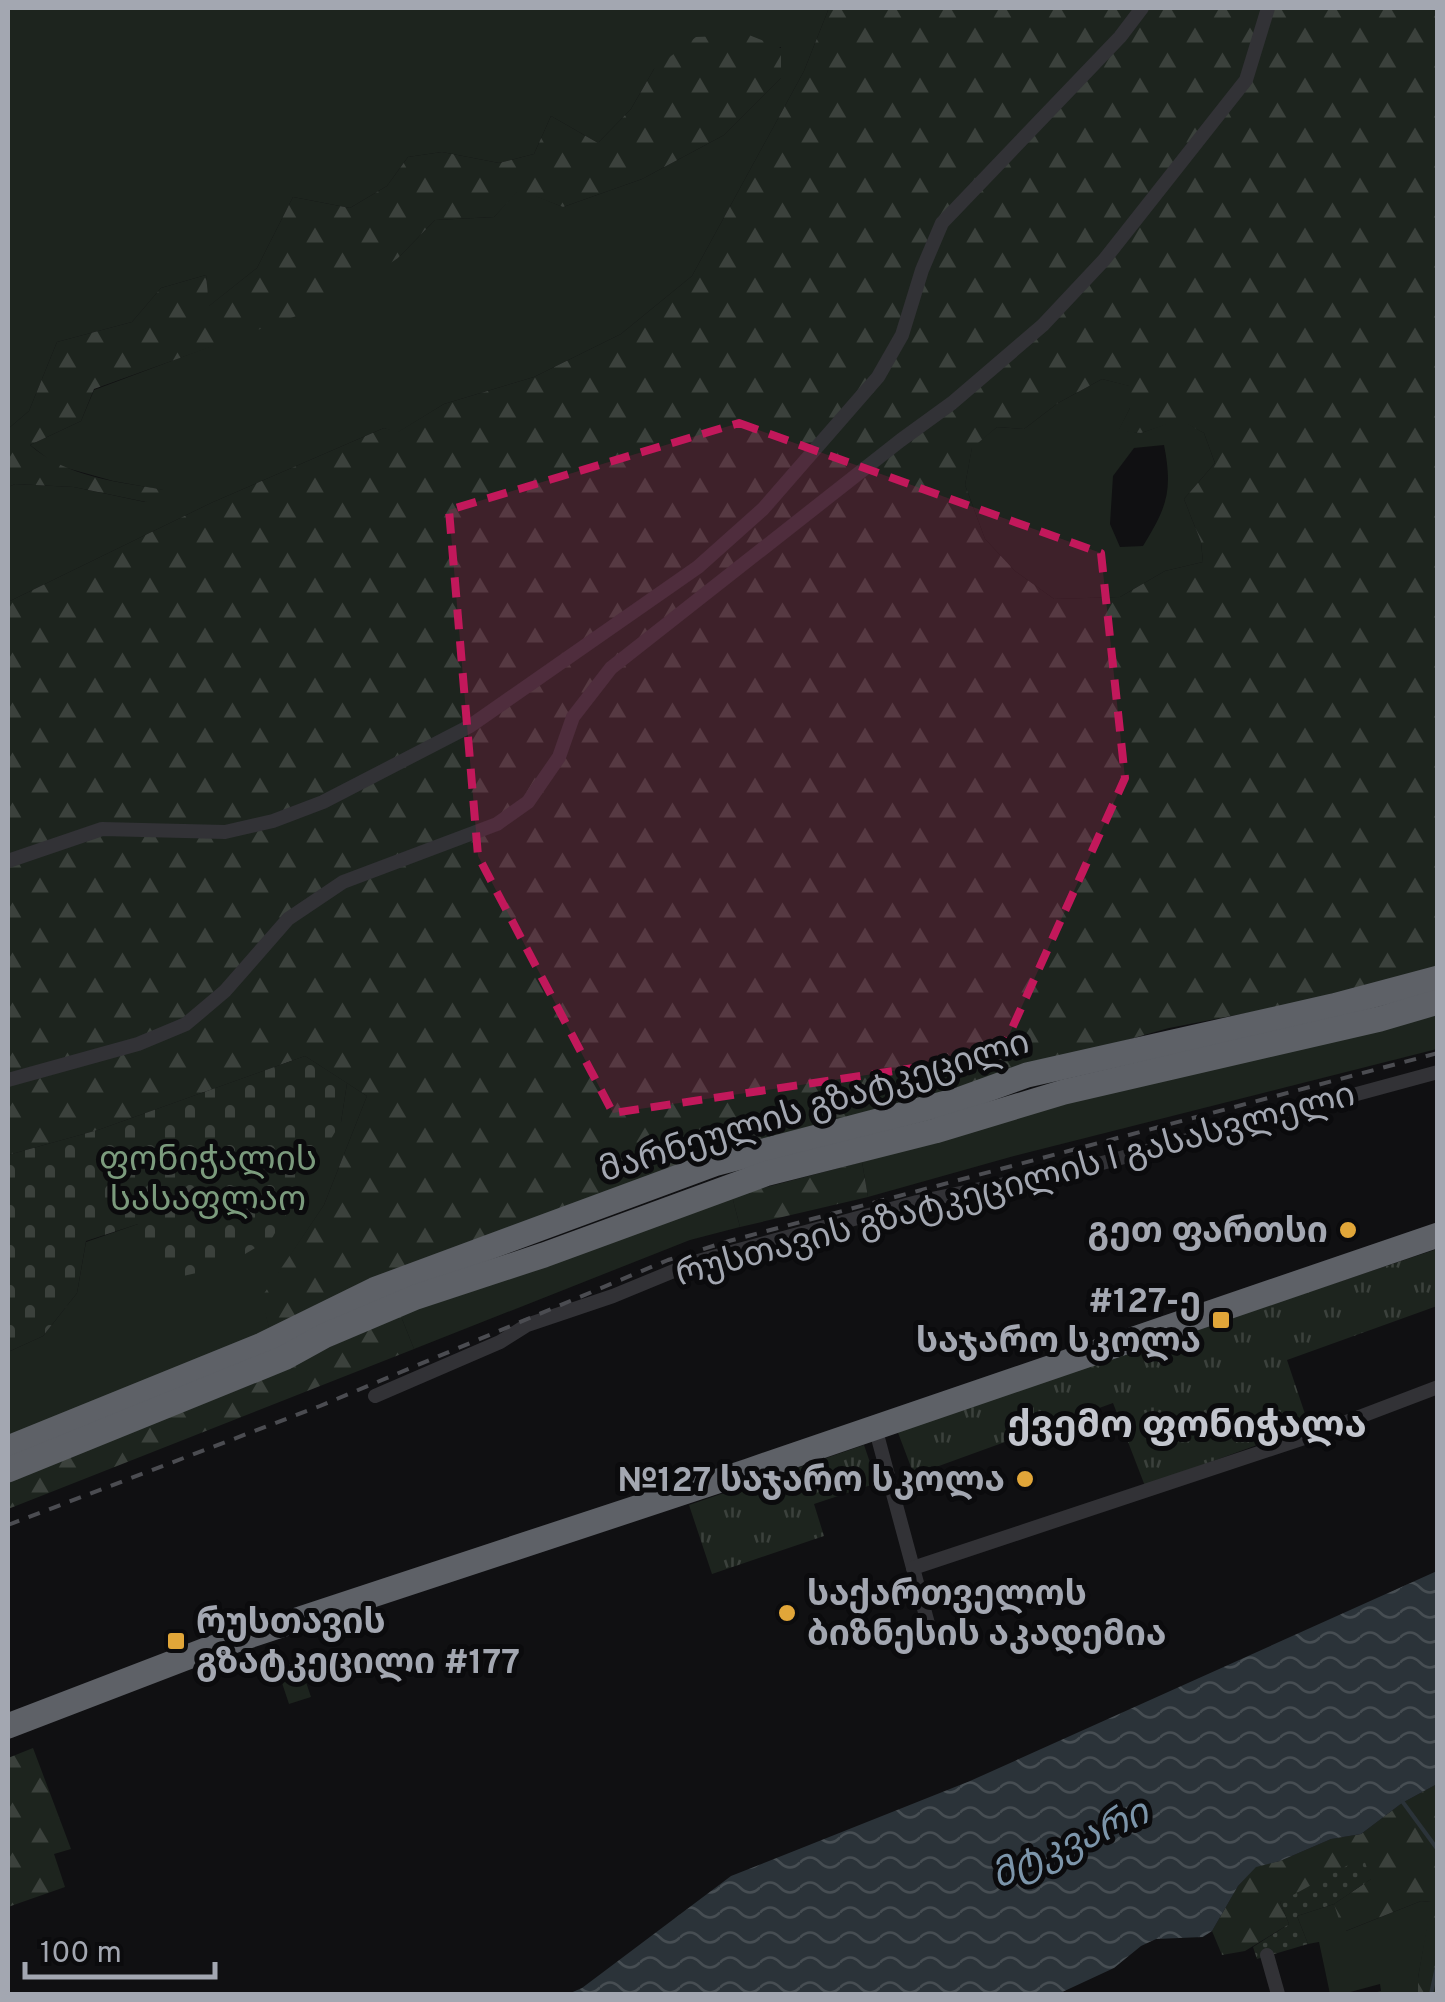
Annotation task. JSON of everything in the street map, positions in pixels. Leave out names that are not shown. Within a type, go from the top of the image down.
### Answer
[{"type":"highway","name":"მარნეულის გზატკეცილი","points":[[8,1448],[262,1345],[376,1289],[714,1164],[960,1098],[1027,1075],[1333,1006],[1438,978]]},
{"type":"highway","name":"მარნეულის გზატკეცილი","points":[[8,1470],[284,1358],[416,1297],[544,1255],[712,1190],[1064,1092],[1438,1002]]},
{"type":"highway","points":[[8,1726],[206,1650],[1438,1235]]},
{"type":"street","points":[[8,862],[102,829],[225,832],[273,821],[323,802],[470,726],[698,567],[764,508],[878,377],[902,335],[942,223],[1120,37],[1142,8]]},
{"type":"street","points":[[8,1080],[138,1044],[186,1024],[226,990],[288,919],[342,882],[497,824],[528,802],[559,757],[573,716],[611,668],[952,403],[1043,324],[1092,273],[1246,80],[1268,8]]},
{"type":"street","name":"რუსთავის გზატკეცილის I გასასვლელი","points":[[375,1396],[500,1342],[528,1325],[698,1261],[918,1202],[1091,1166],[1438,1072]]},
{"type":"street","points":[[914,1568],[1304,1438],[1438,1387]]},
{"type":"street","points":[[876,1427],[930,1631]]},
{"type":"street","points":[[1267,1956],[1278,1994]]},
{"type":"highlighted area","points":[[739,423],[1101,553],[1125,778],[1000,1055],[613,1113],[478,856],[449,510]]},
{"type":"green space","points":[[8,8],[829,8],[804,71],[692,276],[621,334],[534,377],[444,404],[397,433],[384,428],[211,503],[8,602],[8,487],[74,487],[145,502],[163,490],[56,465],[30,445],[81,421],[94,390],[246,333],[398,258],[435,220],[494,217],[519,189],[563,207],[642,179],[724,135],[781,78],[781,47],[654,69],[631,109],[598,143],[551,116],[534,154],[499,163],[442,152],[408,157],[387,186],[350,208],[293,197],[257,268],[208,307],[206,275],[161,288],[132,322],[57,342],[29,411],[8,429]]},
{"type":"green space","points":[[829,8],[1437,8],[1437,969],[1381,987],[1169,1028],[763,1143],[271,1335],[261,1298],[324,1205],[367,1096],[305,1056],[98,1130],[8,1155],[8,602],[211,503],[384,428],[398,432],[444,404],[534,377],[621,334],[692,276],[804,71]],"holes":[[[1102,379],[1129,386],[1130,408],[1118,431],[1141,433],[1180,420],[1204,433],[1215,463],[1184,499],[1201,542],[1203,562],[1165,571],[1120,597],[1054,599],[1015,571],[985,539],[965,485],[972,448],[997,427],[1024,429],[1058,403]]]},
{"type":"green space","points":[[749,35],[781,48],[781,78],[724,135],[642,179],[563,207],[519,190],[494,217],[435,220],[398,258],[327,305],[94,389],[81,421],[30,445],[76,471],[165,490],[146,502],[74,487],[8,487],[8,429],[29,411],[57,342],[132,322],[161,288],[206,275],[209,306],[257,268],[293,197],[350,208],[387,186],[408,157],[442,152],[499,163],[534,154],[551,116],[598,143],[631,109],[654,69],[696,37]]},
{"type":"green space","points":[[1102,379],[1130,386],[1130,408],[1119,430],[1141,433],[1180,419],[1204,433],[1215,463],[1184,499],[1201,542],[1203,562],[1165,571],[1120,597],[1054,599],[1015,571],[985,539],[965,485],[972,447],[997,427],[1024,429],[1058,403]],"holes":[[[1164,445],[1166,498],[1151,532],[1143,546],[1120,547],[1110,524],[1113,476],[1134,448]]]},
{"type":"green space","points":[[1437,1015],[1437,1049],[868,1197],[862,1162],[1056,1106]]},
{"type":"green space","name":"ფონიჭალის სასაფლაო","points":[[305,1056],[347,1083],[341,1122],[272,1238],[223,1267],[161,1281],[138,1224],[86,1241],[77,1293],[43,1336],[8,1352],[8,1155],[98,1130]]},
{"type":"green space","points":[[347,1083],[367,1096],[324,1205],[262,1298],[271,1335],[8,1440],[8,1352],[43,1336],[77,1293],[86,1242],[138,1224],[341,1122]]},
{"type":"green space","points":[[862,1162],[868,1197],[740,1227],[732,1196]]},
{"type":"green space","points":[[732,1196],[740,1227],[690,1240],[414,1349],[400,1314]]},
{"type":"green space","points":[[1437,1249],[1437,1306],[1287,1360],[1309,1426],[1145,1486],[1113,1403],[914,1475],[897,1430]]},
{"type":"green space","points":[[400,1314],[414,1349],[8,1509],[8,1483],[123,1433],[250,1385]]},
{"type":"green space","points":[[864,1445],[877,1483],[814,1504],[824,1536],[712,1574],[689,1505]]},
{"type":"green space","points":[[299,1661],[311,1697],[289,1704],[277,1668]]},
{"type":"green space","points":[[33,1748],[71,1849],[54,1854],[65,1887],[8,1907],[8,1758]]},
{"type":"green space","points":[[1437,1784],[1437,1994],[1418,1994],[1431,1902],[1421,1901],[1343,1932],[1334,1904],[1371,1879],[1280,1902],[1289,1924],[1245,1951],[1222,1955],[1212,1931],[1238,1886],[1256,1866],[1280,1861],[1331,1839],[1361,1834],[1402,1803]]},
{"type":"green space","points":[[1363,1857],[1371,1879],[1334,1904],[1297,1916],[1308,1944],[1257,1959],[1253,1947],[1289,1924],[1280,1902]]},
{"type":"green space","points":[[1421,1901],[1432,1902],[1418,1994],[1369,1994],[1381,1991],[1380,1984],[1330,1994],[1319,1942],[1308,1944],[1297,1916],[1334,1904],[1346,1931]]},
{"type":"water","name":"მტკვარი","points":[[1437,1571],[1437,1784],[1402,1803],[1361,1834],[1331,1839],[1256,1867],[1238,1886],[1212,1931],[1203,1937],[1156,1939],[1114,1968],[1058,1994],[568,1994],[582,1988],[731,1876],[970,1781]]},
{"type":"waterway","points":[[1402,1801],[1438,1850]]},
{"type":"waterway","points":[[1431,1994],[1438,1962]]},
{"type":"railway","points":[[8,1525],[320,1406],[668,1260],[1438,1053]]},
{"type":"place","name":"გეთ ფართსი","points":[[1348,1230]]},
{"type":"place","name":"#127-ე საჯარო სკოლა","points":[[1221,1320]]},
{"type":"place","name":"№127 საჯარო სკოლა","points":[[1025,1479]]},
{"type":"place","name":"საქართველოს ბიზნესის აკადემია","points":[[787,1613]]},
{"type":"place","name":"რუსთავის გზატკეცილი #177","points":[[176,1641]]},
{"type":"district","name":"ქვემო ფონიჭალა","points":[[1187,1424]]}]
